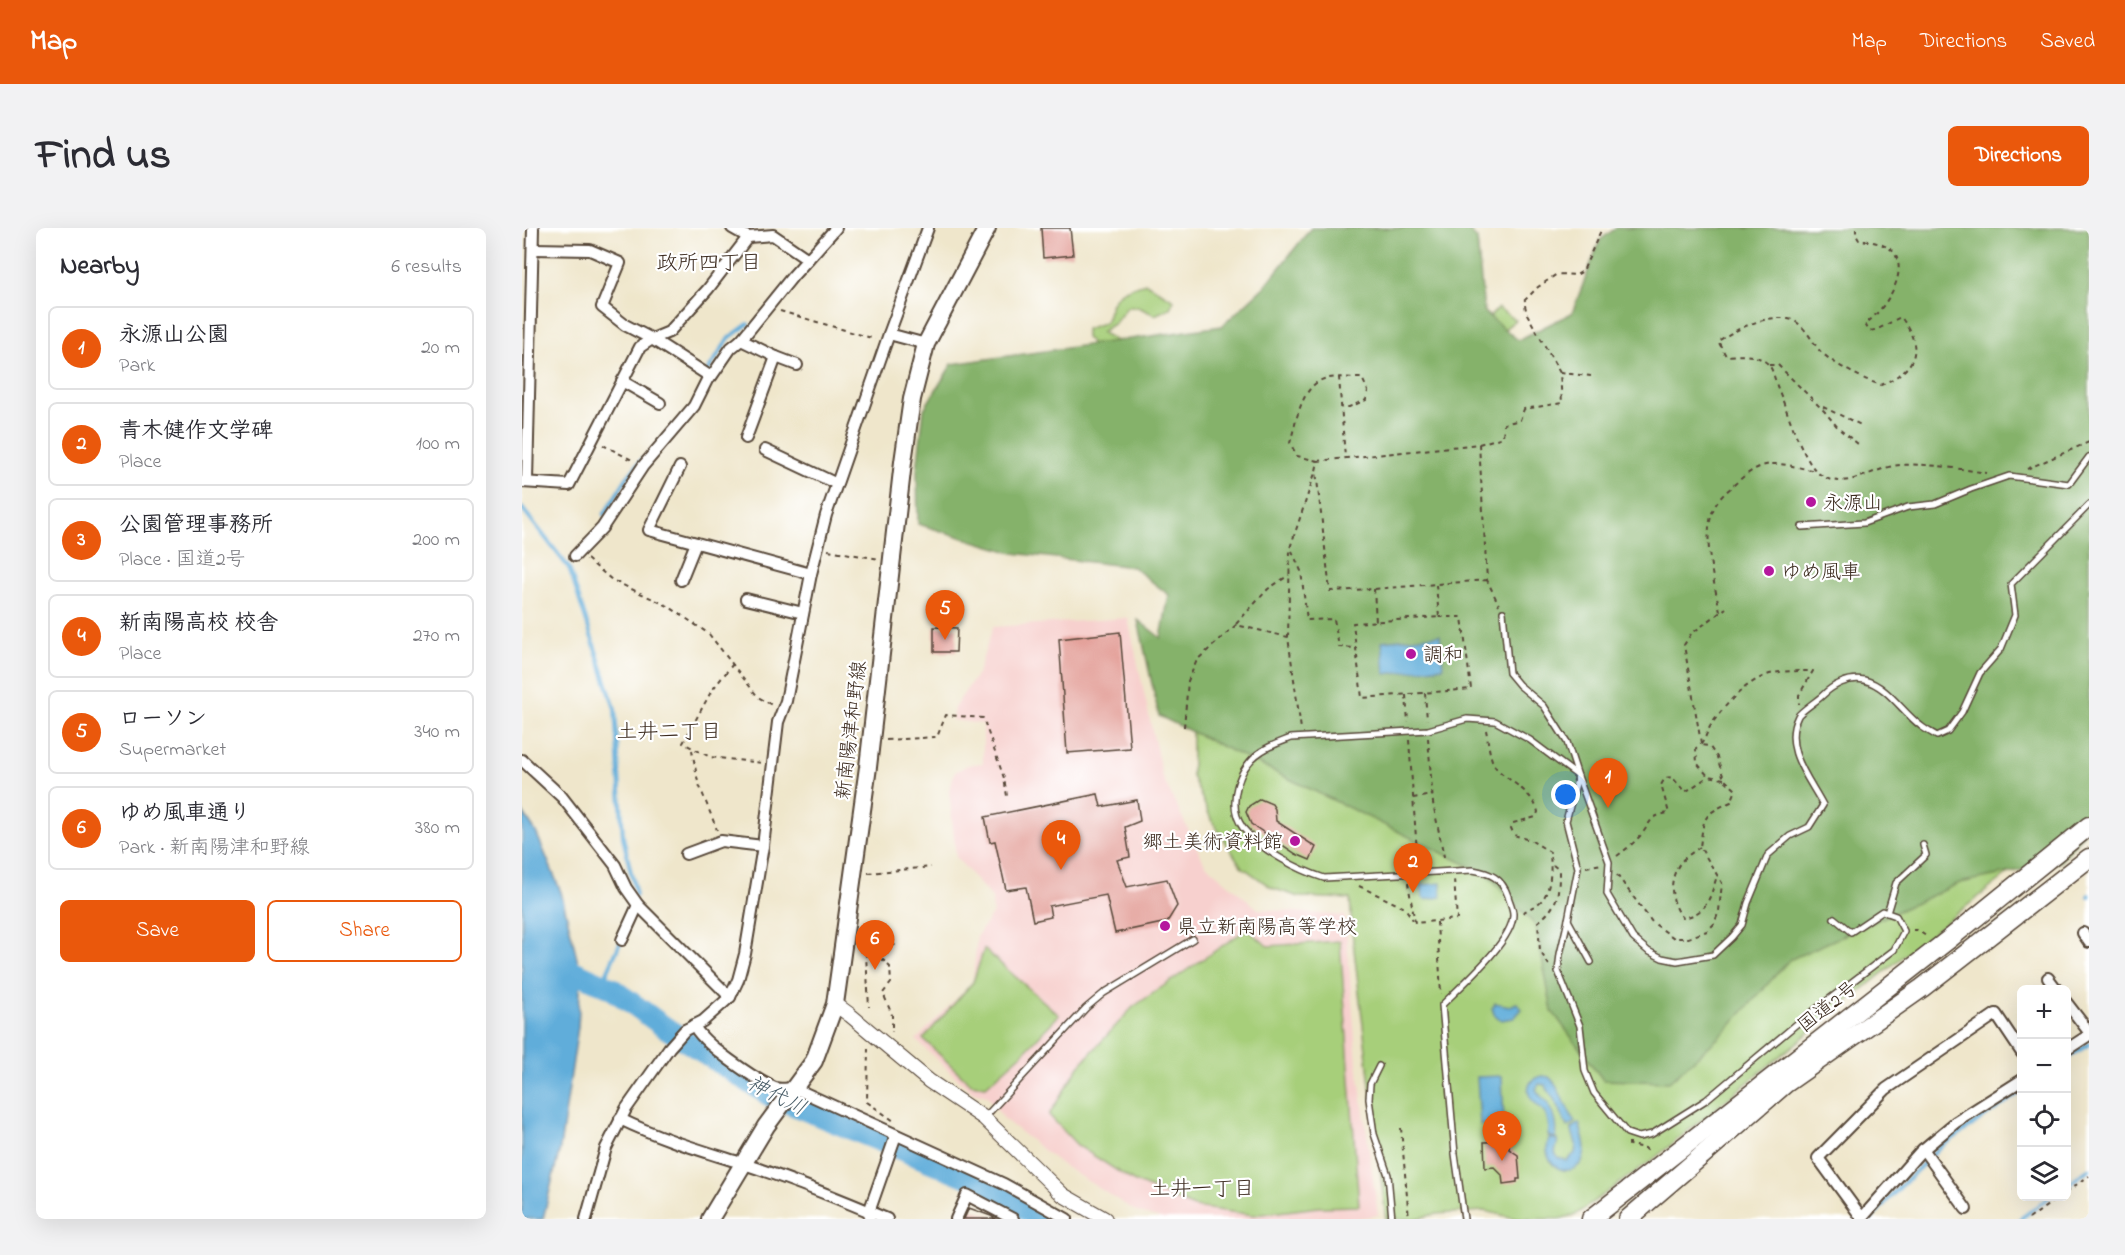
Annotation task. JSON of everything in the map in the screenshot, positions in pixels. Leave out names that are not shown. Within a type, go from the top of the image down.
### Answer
[{"type":"highway","name":"国道2号","points":[[1591,1219],[1948,940],[2089,826]]},
{"type":"highway","name":"国道2号","points":[[1628,1219],[1785,1084],[1922,988],[2089,858]]},
{"type":"main road","name":"新南陽津和野線","points":[[710,1219],[742,1164],[814,1061],[835,1004],[868,766],[912,399],[926,344],[987,228]]},
{"type":"street","points":[[533,228],[524,482],[569,485],[640,347],[669,332],[708,289],[748,237]]},
{"type":"street","points":[[732,228],[748,237],[776,232],[808,260]]},
{"type":"street","points":[[577,554],[602,528],[643,466],[694,405],[709,376],[711,377],[731,348],[741,340],[836,228]]},
{"type":"street","points":[[586,1219],[606,1148],[620,1119],[669,1048],[689,1028],[703,1020],[730,997],[738,980],[745,954],[763,846],[778,722],[811,574],[826,515],[928,228]]},
{"type":"street","points":[[533,249],[590,250],[620,263],[602,307],[625,325],[652,339],[709,376]]},
{"type":"street","points":[[888,337],[926,344]]},
{"type":"street","points":[[741,340],[797,365]]},
{"type":"street","points":[[746,438],[776,357]]},
{"type":"street","points":[[622,381],[660,403]]},
{"type":"street","points":[[769,456],[837,484]]},
{"type":"street","points":[[680,467],[649,530],[811,574]]},
{"type":"street","points":[[681,580],[696,543]]},
{"type":"street","points":[[746,599],[803,612]]},
{"type":"street","points":[[522,760],[562,798],[615,865],[626,888],[638,905],[730,997]]},
{"type":"street","points":[[686,854],[721,841],[763,846]]},
{"type":"street","points":[[622,940],[638,905]]},
{"type":"street","points":[[2048,978],[2053,985]]},
{"type":"street","points":[[835,1004],[929,1081],[984,1118],[1063,1195],[1105,1219]]},
{"type":"street","points":[[2071,1008],[2089,1034],[2071,1047]]},
{"type":"street","points":[[2017,1046],[1996,1014],[1886,1089],[1818,1158],[1861,1219],[1923,1149],[1956,1122],[2017,1083]]},
{"type":"street","points":[[689,1028],[735,1064],[777,1088],[901,1136],[1004,1184],[1060,1218]]},
{"type":"street","points":[[620,1119],[642,1130],[698,1151],[742,1164],[870,1215],[887,1219]]},
{"type":"street","points":[[870,1215],[887,1157],[901,1136]]},
{"type":"street","points":[[1923,1149],[1966,1209]]},
{"type":"street","points":[[956,1219],[967,1195],[1013,1219]]},
{"type":"lane","points":[[1802,527],[1864,523],[1908,507],[1935,504],[2009,476],[2070,484],[2089,457]]},
{"type":"lane","points":[[1503,612],[1509,673],[1519,685],[1544,706],[1567,742],[1609,862],[1607,894],[1633,939],[1648,951],[1662,958],[1677,961],[1713,955],[1742,925],[1748,903],[1768,855],[1790,836],[1809,827],[1823,805],[1798,762],[1793,740],[1799,715],[1827,692],[1844,682],[1865,681],[1881,688],[1921,726],[1937,736],[1948,731],[1962,712],[1980,673],[2001,649],[2014,615],[2011,584],[2089,505]]},
{"type":"lane","points":[[1464,1219],[1455,1154],[1442,1005],[1499,946],[1510,929],[1513,914],[1506,890],[1491,873],[1473,870],[1324,879],[1308,873],[1257,843],[1242,826],[1235,804],[1236,788],[1245,768],[1259,752],[1291,738],[1428,730],[1467,719],[1495,721],[1530,740],[1578,776]]},
{"type":"lane","points":[[1578,776],[1566,821],[1578,868],[1558,971],[1580,1026],[1585,1071],[1594,1093],[1627,1133],[1639,1137],[1652,1134],[1706,1100],[1798,1022],[1894,950],[1904,931],[1896,916],[1882,911],[1851,932],[1834,918]]},
{"type":"lane","points":[[1887,913],[1896,883],[1926,855],[1923,845]]},
{"type":"lane","points":[[1568,920],[1591,962]]},
{"type":"lane","points":[[984,1118],[1086,1008],[1104,993],[1193,939]]},
{"type":"lane","points":[[1379,1066],[1370,1084],[1369,1099],[1374,1134],[1388,1175],[1392,1219]]},
{"type":"path","points":[[1342,407],[1366,400],[1368,391],[1362,378],[1339,377],[1322,380],[1309,389],[1290,443],[1297,456],[1318,461],[1479,444],[1503,437],[1503,424],[1520,420],[1524,409],[1563,403],[1560,373],[1527,314],[1524,301],[1557,274],[1576,275],[1583,271],[1602,228]]},
{"type":"path","points":[[1856,228],[1859,240],[1888,247],[1896,255],[1899,269],[1888,301],[1865,324],[1865,328],[1869,331],[1879,330],[1888,322],[1901,316],[1914,345],[1910,366],[1900,376],[1881,385],[1868,381],[1821,352],[1810,336],[1793,320],[1771,319],[1740,327],[1718,341],[1726,356],[1753,356],[1769,365],[1778,365],[1819,405],[1839,429],[1858,444]]},
{"type":"path","points":[[770,305],[783,313],[869,339],[888,337]]},
{"type":"path","points":[[1769,365],[1804,451],[1816,471]]},
{"type":"path","points":[[1560,373],[1591,376]]},
{"type":"path","points":[[1339,377],[1345,458]]},
{"type":"path","points":[[1819,405],[1861,424]]},
{"type":"path","points":[[592,440],[643,466]]},
{"type":"path","points":[[2019,472],[2089,442]]},
{"type":"path","points":[[1479,444],[1487,580],[1503,612]]},
{"type":"path","points":[[1303,738],[1288,637],[1290,548],[1318,461]]},
{"type":"path","points":[[1720,612],[1708,550],[1709,521],[1718,501],[1750,470],[1776,463],[1816,471],[1836,482],[1851,480],[1884,467],[1901,465],[1942,467],[2009,476]]},
{"type":"path","points":[[1316,471],[1330,591],[1487,580]]},
{"type":"path","points":[[818,548],[879,559]]},
{"type":"path","points":[[1290,548],[1301,571],[1308,620],[1334,619],[1339,646],[1356,648]]},
{"type":"path","points":[[577,554],[612,580],[668,606],[709,634],[758,697],[782,711]]},
{"type":"path","points":[[1184,728],[1188,681],[1197,660],[1236,625],[1268,589],[1289,575]]},
{"type":"path","points":[[1436,585],[1439,617]]},
{"type":"path","points":[[1374,589],[1376,622]]},
{"type":"path","points":[[1701,745],[1684,645],[1690,634],[1726,608]]},
{"type":"path","points":[[1462,617],[1471,688],[1362,698],[1356,648],[1353,623],[1462,617]]},
{"type":"path","points":[[1236,625],[1288,637]]},
{"type":"path","points":[[733,664],[712,690],[683,743],[711,757],[773,765]]},
{"type":"path","points":[[1708,777],[1697,763],[1696,748],[1701,745],[1711,726],[1740,690],[1760,678],[1778,672],[1813,671],[1798,695],[1799,715]]},
{"type":"path","points":[[1425,693],[1432,795],[1444,857]]},
{"type":"path","points":[[1406,695],[1419,874]]},
{"type":"path","points":[[883,740],[937,737],[946,715],[983,718],[1004,778],[1007,796]]},
{"type":"path","points":[[1484,720],[1494,765],[1519,785],[1536,805],[1538,812],[1536,817],[1513,823],[1511,828],[1514,835],[1532,841],[1550,852],[1549,885],[1542,900],[1512,920]]},
{"type":"path","points":[[1609,862],[1634,901],[1652,922],[1674,938],[1688,938],[1707,931],[1714,924],[1719,911],[1722,883],[1700,847],[1704,820],[1712,811],[1731,802],[1736,790],[1724,779],[1717,757],[1709,746],[1701,745]]},
{"type":"path","points":[[692,748],[698,782],[721,841]]},
{"type":"path","points":[[1578,868],[1609,862],[1642,835],[1648,822],[1659,814],[1669,813],[1661,785],[1665,778],[1672,777],[1684,792],[1708,777],[1724,779]]},
{"type":"path","points":[[1413,798],[1432,795]]},
{"type":"path","points":[[1700,847],[1681,861],[1672,879],[1672,898],[1683,918],[1702,910],[1710,897],[1717,876]]},
{"type":"path","points":[[1551,864],[1559,870],[1559,891],[1551,912],[1538,922],[1540,951],[1552,969],[1558,971]]},
{"type":"path","points":[[863,873],[931,867]]},
{"type":"path","points":[[1415,923],[1457,919],[1454,871]]},
{"type":"path","points":[[1407,874],[1415,923]]},
{"type":"path","points":[[1347,877],[1356,885],[1406,908],[1415,923]]},
{"type":"path","points":[[1437,922],[1442,1005]]},
{"type":"path","points":[[1904,931],[1917,930],[1927,937]]},
{"type":"path","points":[[859,931],[865,953],[869,1007]]},
{"type":"path","points":[[864,947],[897,945]]},
{"type":"path","points":[[865,953],[879,956],[890,967],[891,983],[883,993],[892,1015],[892,1032]]},
{"type":"path","points":[[868,1045],[867,1102],[893,1119],[901,1136]]},
{"type":"path","points":[[1401,1128],[1409,1219]]},
{"type":"path","points":[[2071,1189],[2089,1176]]},
{"type":"path","points":[[2029,1219],[2054,1201]]},
{"type":"shaded area","name":"県立新南陽高等学校","points":[[1128,618],[1162,776],[1205,864],[1258,909],[1345,916],[1357,1063],[1378,1215],[1353,1219],[1161,1219],[1137,1212],[1062,1165],[1005,1120],[987,1096],[971,1091],[916,1040],[973,982],[977,936],[993,913],[992,898],[956,857],[949,790],[955,772],[968,765],[983,763],[983,724],[952,720],[954,708],[978,673],[993,627]]},
{"type":"green space","points":[[1311,228],[1467,228],[1477,239],[1484,312],[1518,340],[1572,313],[1600,240],[1616,228],[2089,228],[2089,827],[2060,862],[1960,883],[1789,960],[1726,1031],[1669,1082],[1603,1080],[1552,1011],[1536,926],[1488,875],[1159,716],[1138,620],[1161,638],[1169,595],[1133,567],[1013,553],[918,524],[917,470],[924,409],[952,364],[1222,326],[1265,286]]},
{"type":"green space","points":[[1146,283],[1174,300],[1170,308],[1155,315],[1138,307],[1127,307],[1115,323],[1101,332],[1134,351],[1087,351],[1091,342],[1086,338],[1086,329],[1106,322],[1114,299],[1123,291]]},
{"type":"green space","points":[[1498,308],[1516,320],[1499,333],[1463,346]]},
{"type":"green space","points":[[1192,699],[2013,870],[1656,1157],[1575,1215],[1559,1219],[1518,1219],[1485,1211],[1435,1214],[1415,1219],[1386,1219],[1350,899],[1299,897],[1272,888],[1241,866],[1212,821],[1192,776]]},
{"type":"green space","points":[[1247,929],[1268,946],[1340,941],[1359,1206],[1319,1207],[1254,1215],[1194,1207],[1133,1181],[1077,1145],[1049,1115],[1079,1066],[1133,1007]]},
{"type":"green space","points":[[984,949],[1059,1015],[1022,1054],[986,1086],[971,1084],[923,1039],[973,982]]},
{"type":"water","points":[[1440,635],[1443,667],[1385,674],[1382,641]]},
{"type":"water","points":[[522,811],[536,832],[561,892],[581,974],[578,1027],[560,1148],[543,1219],[522,1219]]},
{"type":"water","points":[[1441,883],[1441,897],[1425,900],[1423,898],[1421,885]]},
{"type":"water","points":[[1495,1003],[1510,1006],[1517,1003],[1522,1009],[1514,1018],[1501,1020],[1494,1014],[1492,1008]]},
{"type":"water","points":[[1502,1076],[1504,1124],[1480,1125],[1477,1077]]},
{"type":"water","points":[[1543,1076],[1549,1077],[1554,1082],[1575,1122],[1567,1127],[1559,1107],[1545,1085],[1539,1084],[1536,1089],[1549,1105],[1554,1116],[1557,1129],[1556,1138],[1548,1136],[1548,1121],[1542,1110],[1531,1099],[1528,1089],[1530,1083]]},
{"type":"water","points":[[1579,1123],[1585,1144],[1584,1156],[1574,1169],[1560,1169],[1553,1165],[1549,1158],[1547,1149],[1549,1138],[1558,1140],[1555,1153],[1558,1158],[1567,1161],[1575,1153],[1576,1144],[1571,1128]]},
{"type":"building","points":[[1041,228],[1070,228],[1073,255],[1043,258]]},
{"type":"building","points":[[934,627],[957,628],[956,652],[934,652]]},
{"type":"building","points":[[1120,632],[1130,748],[1067,753],[1059,639]]},
{"type":"building","points":[[1098,794],[1101,807],[1137,800],[1140,821],[1125,827],[1130,857],[1117,860],[1127,887],[1167,879],[1177,906],[1167,922],[1115,933],[1106,895],[1049,906],[1051,917],[1033,921],[1026,887],[1006,890],[995,841],[990,842],[985,817]]},
{"type":"building","points":[[1260,799],[1272,804],[1276,821],[1316,847],[1310,860],[1296,854],[1251,824],[1246,812],[1249,806]]},
{"type":"building","points":[[1509,1141],[1509,1149],[1518,1155],[1520,1179],[1517,1179],[1517,1182],[1503,1184],[1502,1175],[1494,1167],[1485,1168],[1484,1142]]},
{"type":"building","points":[[969,1208],[991,1216],[996,1219],[964,1219]]},
{"type":"waterway","points":[[707,372],[729,338],[748,324]]},
{"type":"waterway","points":[[604,515],[626,479],[642,459]]},
{"type":"waterway","points":[[522,508],[569,568],[615,709],[623,837],[636,895]]},
{"type":"waterway","points":[[602,984],[621,941]]},
{"type":"waterway","name":"神代川","points":[[559,956],[569,969],[611,988],[663,1026],[769,1095],[980,1182],[1042,1219]]},
{"type":"waterway","points":[[2071,1056],[2089,1044]]},
{"type":"waterway","points":[[1871,1219],[1939,1148],[2019,1093]]},
{"type":"waterway","points":[[2071,1182],[2089,1169]]},
{"type":"waterway","points":[[2020,1219],[2044,1201]]},
{"type":"place","name":"永源山","points":[[1811,502]]},
{"type":"place","name":"ゆめ風車","points":[[1769,571]]},
{"type":"place","name":"ローソン","points":[[945,640]]},
{"type":"place","name":"調和","points":[[1411,654]]},
{"type":"place","name":"永源山公園","points":[[1608,808]]},
{"type":"place","name":"郷土美術資料館","points":[[1295,841]]},
{"type":"place","name":"新南陽高校 校舎","points":[[1061,870]]},
{"type":"place","name":"青木健作文学碑","points":[[1413,893]]},
{"type":"place","name":"県立新南陽高等学校","points":[[1165,926]]},
{"type":"place","name":"ゆめ風車通り","points":[[875,970]]},
{"type":"place","name":"公園管理事務所","points":[[1502,1161]]},
{"type":"district","name":"政所四丁目","points":[[709,262]]},
{"type":"district","name":"土井二丁目","points":[[669,731]]},
{"type":"district","name":"土井一丁目","points":[[1202,1188]]}]
